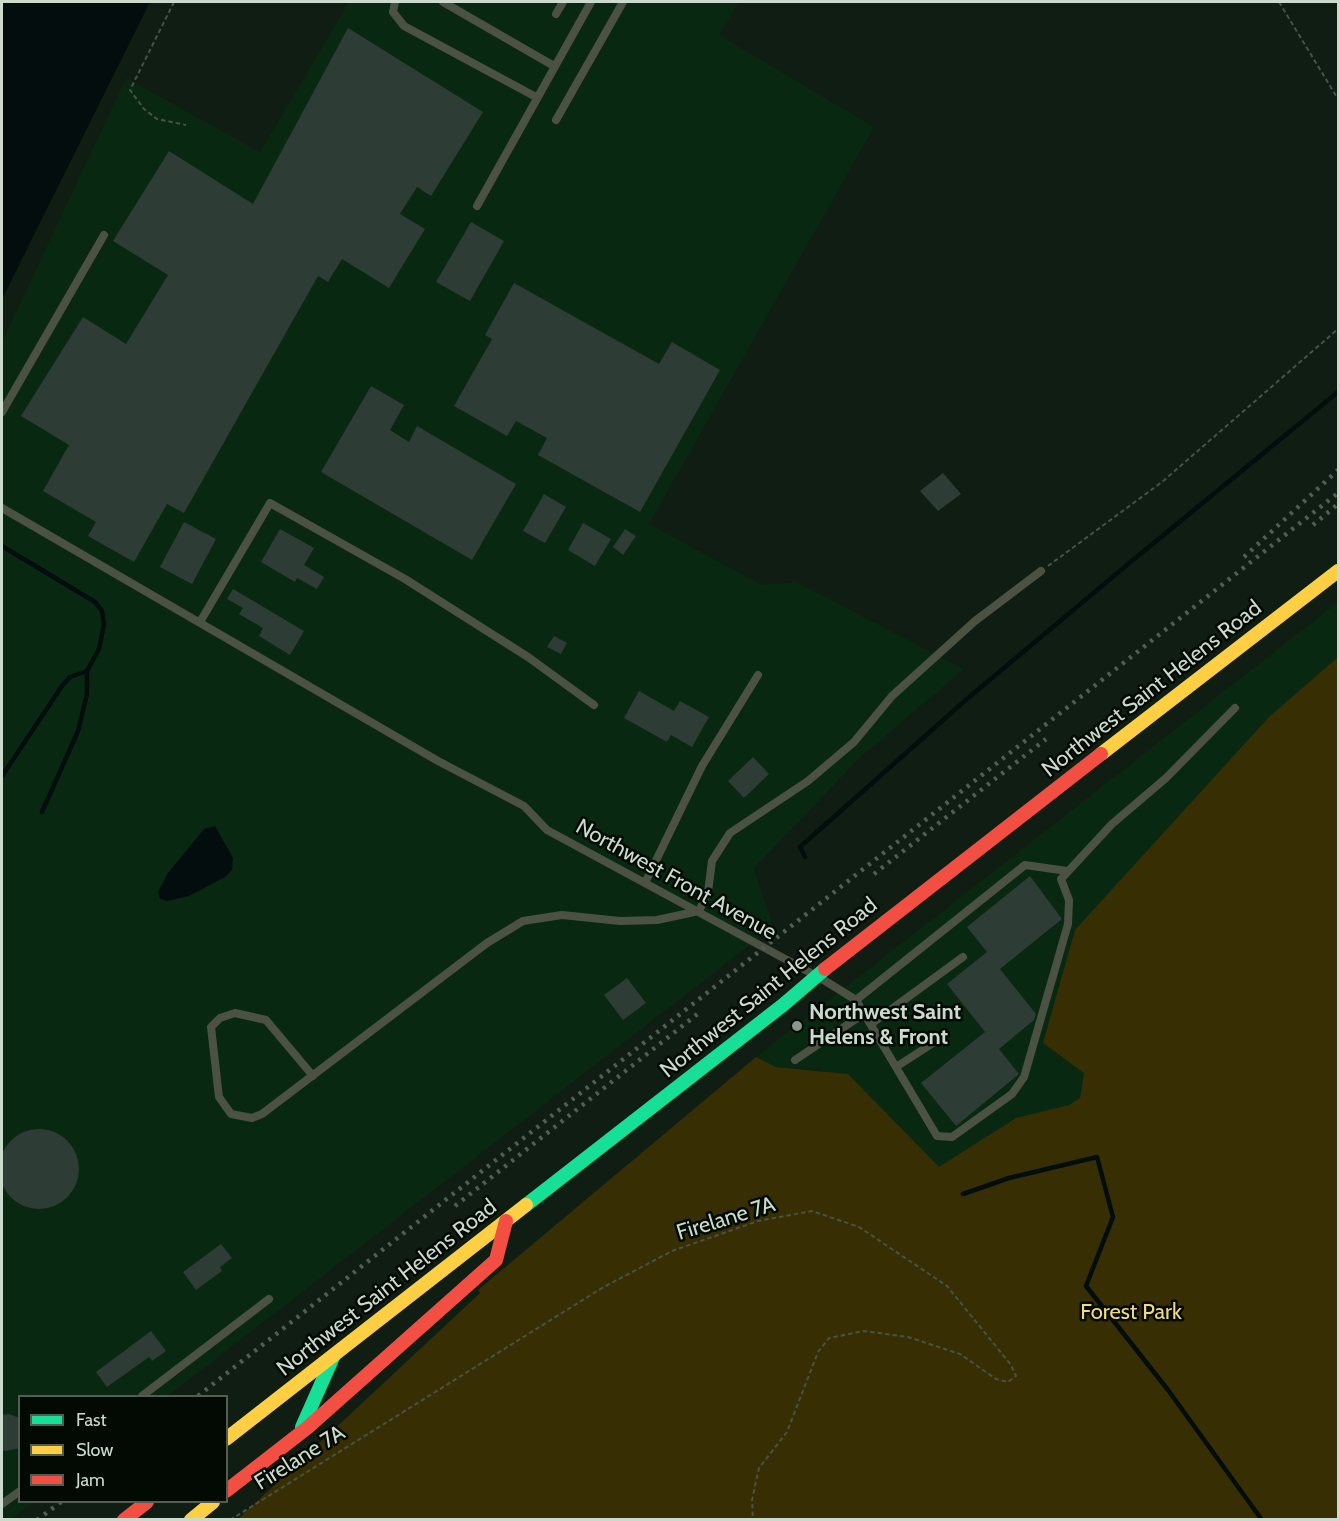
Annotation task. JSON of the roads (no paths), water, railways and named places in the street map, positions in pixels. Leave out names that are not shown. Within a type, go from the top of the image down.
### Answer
[{"type":"main road","name":"Northwest Saint Helens Road","points":[[228,1437],[1338,571]]},
{"type":"main road","points":[[228,1489],[299,1434],[496,1260],[506,1221]]},
{"type":"main road","points":[[299,1434],[334,1355]]},
{"type":"main road","points":[[124,1520],[146,1503]]},
{"type":"main road","points":[[190,1520],[212,1503]]},
{"type":"lane","points":[[395,2],[393,12],[404,26],[536,97]]},
{"type":"lane","points":[[443,2],[554,66]]},
{"type":"lane","points":[[556,14],[563,2]]},
{"type":"lane","points":[[477,206],[591,2]]},
{"type":"lane","points":[[556,120],[623,2]]},
{"type":"lane","points":[[2,412],[104,235]]},
{"type":"lane","points":[[200,622],[270,503],[405,579],[528,657],[594,705]]},
{"type":"lane","name":"Northwest Front Avenue","points":[[2,508],[438,761],[524,806],[547,830],[699,911],[856,1000]]},
{"type":"lane","points":[[313,1076],[266,1020],[235,1013],[220,1018],[211,1027],[219,1097],[231,1114],[252,1118],[262,1114],[313,1076],[488,943],[523,921],[562,915],[620,921],[657,920],[699,911],[708,892],[712,861],[730,833],[816,775],[854,742],[892,696],[975,621],[1041,572]]},
{"type":"lane","points":[[645,883],[702,766],[758,675]]},
{"type":"lane","points":[[1067,872],[1025,866],[856,1000],[937,1136],[952,1137],[1012,1094],[1024,1077],[1068,924],[1069,900],[1061,879],[1112,824],[1166,778],[1235,708]]},
{"type":"lane","points":[[871,1024],[963,957]]},
{"type":"lane","points":[[795,1060],[865,1013]]},
{"type":"lane","points":[[896,1067],[945,1036]]},
{"type":"lane","points":[[143,1395],[269,1299]]},
{"type":"lane","points":[[2,1504],[18,1492]]},
{"type":"waterway","points":[[805,857],[800,847],[968,698],[1338,392]]},
{"type":"waterway","points":[[2,546],[95,602],[102,611],[104,624],[99,649],[87,671],[87,694],[78,731],[42,812]]},
{"type":"waterway","points":[[2,776],[62,686],[70,677],[87,671]]},
{"type":"waterway","points":[[963,1194],[1009,1178],[1097,1157],[1113,1217],[1086,1286],[1168,1390],[1262,1520]]},
{"type":"railway","points":[[1244,557],[1338,470]]},
{"type":"railway","points":[[199,1395],[1338,493]]},
{"type":"railway","points":[[1313,525],[1338,504]]},
{"type":"railway","points":[[874,874],[1046,739]]},
{"type":"railway","points":[[455,1206],[700,1012]]},
{"type":"railway","points":[[37,1520],[60,1503]]},
{"type":"place","name":"Northwest Saint Helens & Front","points":[[797,1026]]},
{"type":"park label","name":"Forest Park","points":[[1131,1313]]}]
